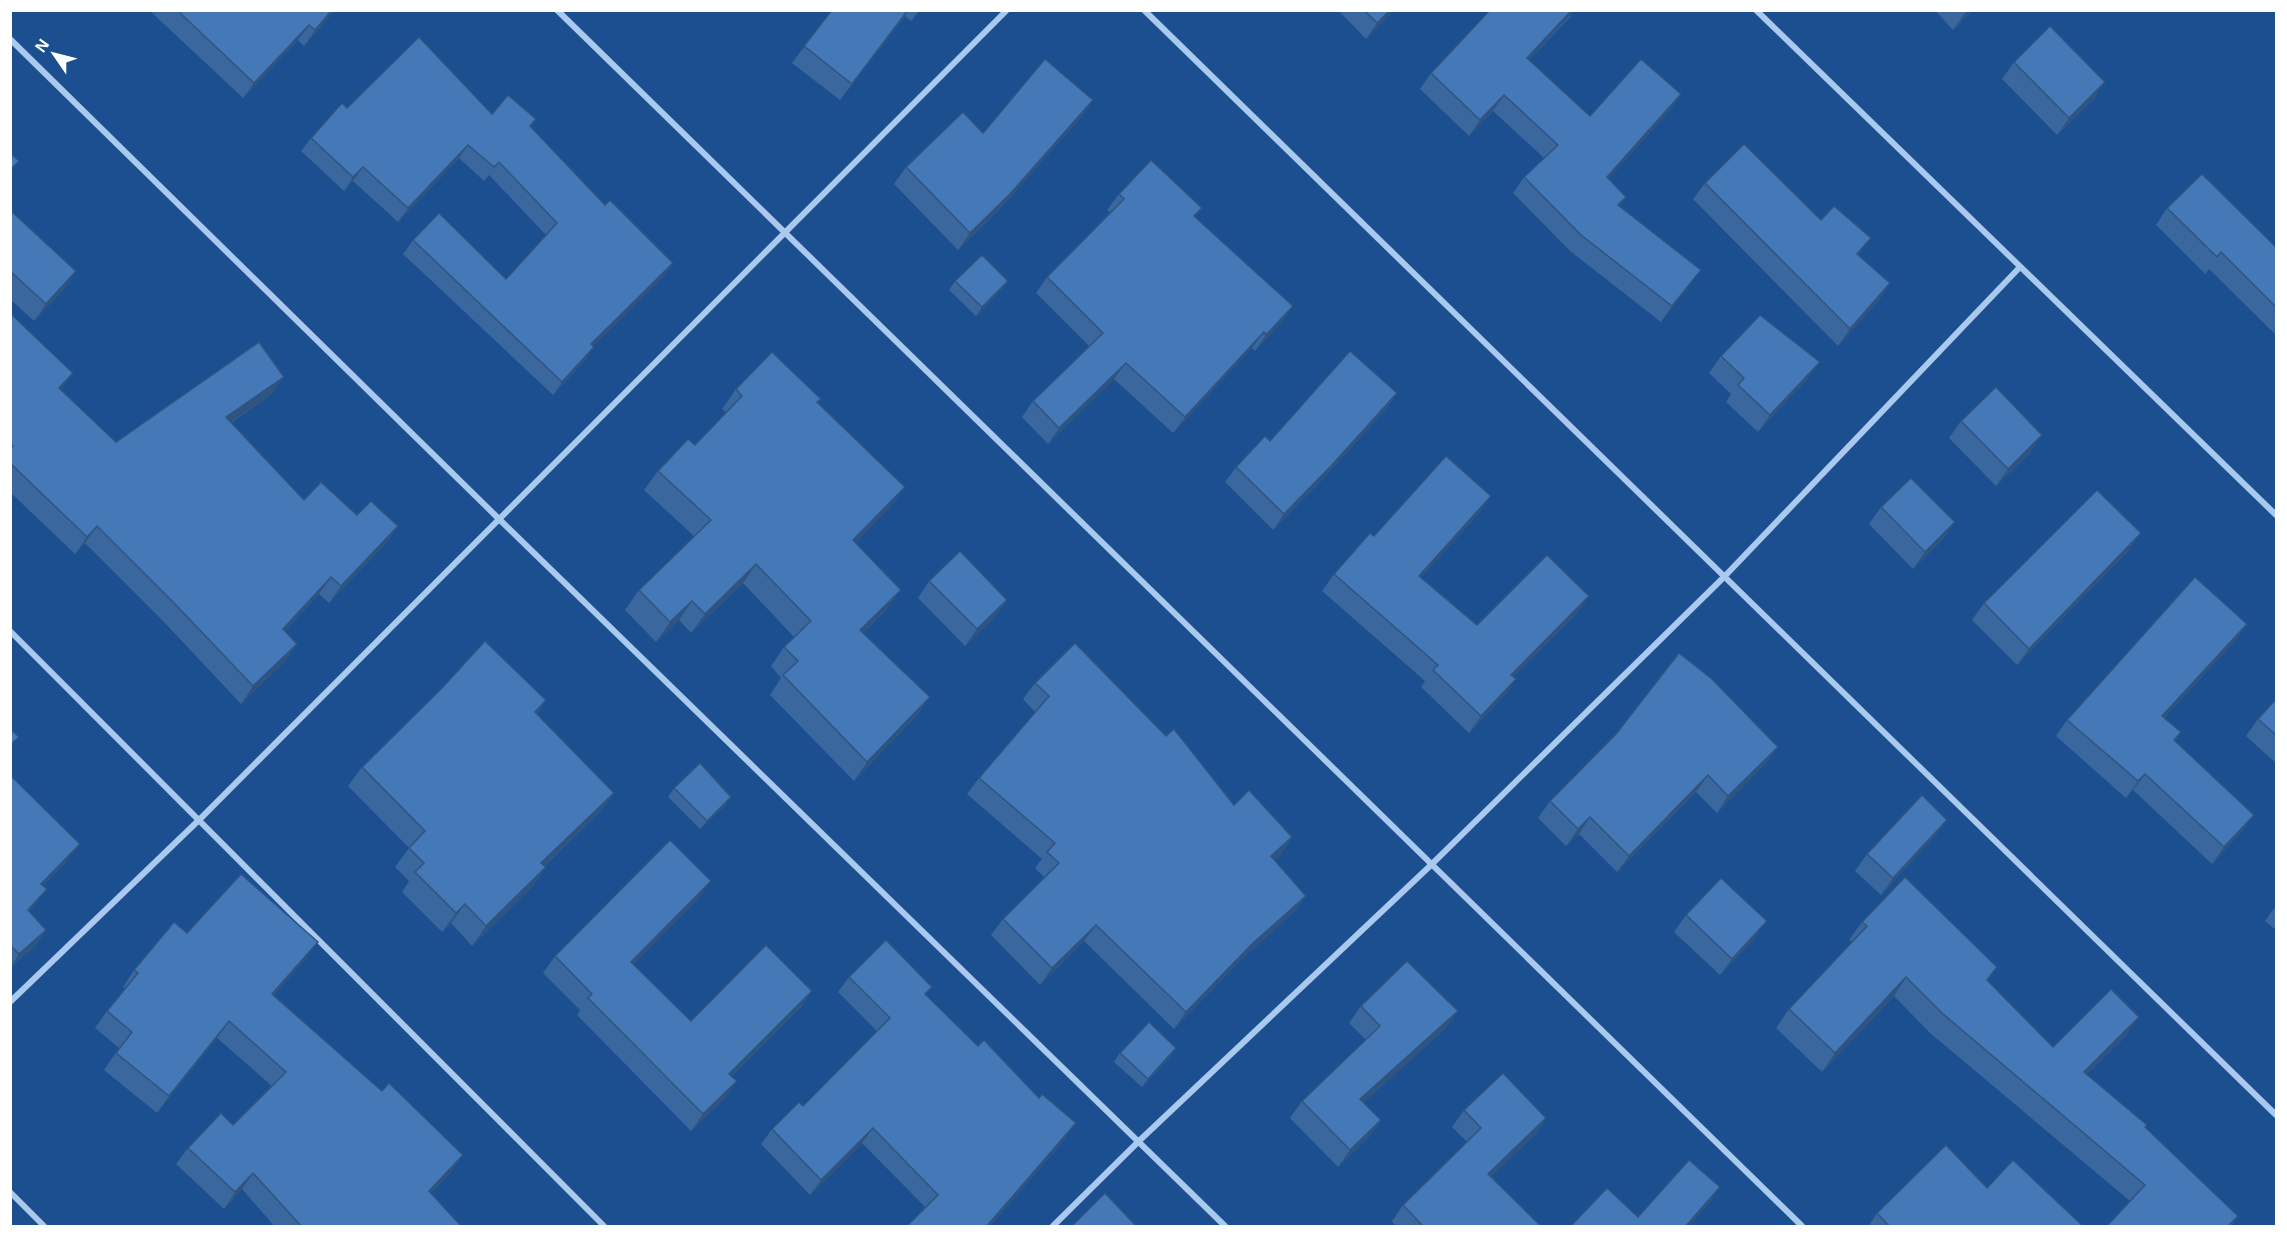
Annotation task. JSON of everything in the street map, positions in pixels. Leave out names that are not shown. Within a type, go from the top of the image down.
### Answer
[{"type":"street","points":[[557,10],[1802,1227]]},
{"type":"street","points":[[10,1002],[199,820],[1007,10]]},
{"type":"street","points":[[1144,10],[2277,1115]]},
{"type":"street","points":[[1756,10],[2277,515]]},
{"type":"street","points":[[10,39],[499,519],[1139,1140],[1225,1227]]},
{"type":"street","points":[[1053,1227],[1139,1140],[1431,864],[1724,577],[2020,267]]},
{"type":"street","points":[[10,631],[604,1227]]},
{"type":"street","points":[[10,1192],[44,1227]]},
{"type":"building","points":[[177,10],[332,10],[315,30],[309,25],[254,83]]},
{"type":"building","points":[[832,10],[908,10],[852,84],[804,46]]},
{"type":"building","points":[[1364,10],[1390,10],[1377,23]]},
{"type":"building","points":[[1490,10],[1572,10],[1527,58],[1590,116],[1641,59],[1681,94],[1607,177],[1626,197],[1618,205],[1701,270],[1672,306],[1581,235],[1524,177],[1558,145],[1504,95],[1480,120],[1431,73]]},
{"type":"building","points":[[2050,26],[2105,82],[2069,118],[2014,62]]},
{"type":"building","points":[[419,37],[492,114],[508,95],[536,119],[530,126],[605,205],[610,200],[673,263],[591,344],[594,347],[562,382],[413,240],[439,213],[506,279],[557,223],[499,162],[494,167],[468,145],[408,208],[363,167],[353,177],[311,138],[342,103],[347,108]]},
{"type":"building","points":[[1045,59],[1093,100],[1009,195],[970,233],[906,167],[963,112],[983,133]]},
{"type":"building","points":[[1744,144],[1821,220],[1834,206],[1871,238],[1857,254],[1890,283],[1850,329],[1705,183]]},
{"type":"building","points":[[10,153],[19,161],[10,170]]},
{"type":"building","points":[[1151,160],[1202,208],[1194,216],[1293,306],[1266,335],[1264,332],[1185,417],[1126,363],[1059,428],[1033,401],[1103,333],[1047,277],[1124,199],[1119,194]]},
{"type":"building","points":[[2202,174],[2277,248],[2277,308],[2221,252],[2217,257],[2167,208]]},
{"type":"building","points":[[10,210],[76,271],[46,304],[10,271]]},
{"type":"building","points":[[982,255],[1008,281],[982,307],[955,281]]},
{"type":"building","points":[[10,313],[73,373],[59,388],[116,442],[259,342],[284,377],[226,417],[304,500],[321,482],[357,515],[371,501],[398,526],[341,586],[331,577],[283,629],[297,644],[253,686],[97,526],[87,537],[10,463],[10,449],[13,446],[10,444]]},
{"type":"building","points":[[1760,315],[1820,362],[1770,415],[1738,385],[1744,378],[1721,356]]},
{"type":"building","points":[[1350,351],[1397,393],[1284,514],[1236,467],[1265,436],[1270,441]]},
{"type":"building","points":[[772,352],[821,399],[817,402],[905,487],[853,540],[901,590],[860,630],[930,697],[867,762],[783,675],[798,661],[784,647],[811,621],[756,564],[705,614],[692,601],[670,622],[639,590],[711,520],[658,471],[688,439],[695,445],[742,396],[736,389]]},
{"type":"building","points":[[1996,387],[2042,435],[2008,469],[1961,421]]},
{"type":"building","points":[[1446,456],[1491,496],[1419,576],[1477,625],[1547,555],[1589,596],[1511,675],[1516,679],[1481,716],[1433,670],[1438,665],[1334,574],[1370,533],[1374,536]]},
{"type":"building","points":[[1911,478],[1955,522],[1925,552],[1881,507]]},
{"type":"building","points":[[2097,490],[2141,533],[2029,649],[1984,603]]},
{"type":"building","points":[[960,551],[1007,600],[977,629],[929,581]]},
{"type":"building","points":[[2195,577],[2247,624],[2162,716],[2181,732],[2174,740],[2254,815],[2224,847],[2145,774],[2138,781],[2067,720]]},
{"type":"building","points":[[485,641],[546,700],[535,712],[614,793],[541,863],[546,867],[486,926],[465,904],[456,913],[415,872],[424,863],[409,848],[425,831],[362,767],[442,688]]},
{"type":"building","points":[[1075,643],[1166,736],[1174,729],[1234,805],[1249,790],[1292,837],[1271,856],[1306,896],[1253,943],[1186,1012],[1096,925],[1052,968],[1003,919],[1059,863],[1047,852],[1055,843],[979,778],[1049,696],[1035,683]]},
{"type":"building","points":[[1679,653],[1712,679],[1778,747],[1728,796],[1708,775],[1629,856],[1590,817],[1578,829],[1550,801],[1616,734]]},
{"type":"building","points":[[2277,698],[2277,736],[2258,719]]},
{"type":"building","points":[[10,729],[19,737],[10,745]]},
{"type":"building","points":[[700,763],[731,797],[707,821],[674,788]]},
{"type":"building","points":[[10,775],[80,844],[41,884],[47,889],[28,910],[46,930],[19,954],[10,945]]},
{"type":"building","points":[[1922,795],[1947,820],[1893,878],[1867,854]]},
{"type":"building","points":[[670,840],[711,881],[631,962],[691,1021],[766,945],[812,991],[729,1074],[737,1081],[703,1114],[588,998],[592,994],[555,956]]},
{"type":"building","points":[[241,874],[318,942],[272,994],[382,1091],[389,1083],[463,1155],[429,1191],[462,1227],[302,1227],[253,1173],[235,1192],[188,1148],[221,1113],[233,1125],[286,1072],[229,1021],[169,1096],[116,1053],[132,1032],[107,1011],[138,973],[134,970],[174,922],[187,933]]},
{"type":"building","points":[[1905,877],[1997,967],[1987,980],[2053,1047],[2111,989],[2139,1017],[2084,1072],[2147,1125],[2145,1127],[2238,1216],[2227,1227],[2106,1227],[2145,1185],[1943,1014],[1906,977],[1835,1053],[1789,1009],[1867,926],[1862,922]]},
{"type":"building","points":[[1721,878],[1767,921],[1732,959],[1686,915]]},
{"type":"building","points":[[886,940],[932,987],[925,994],[978,1046],[984,1040],[1039,1098],[1042,1094],[1076,1123],[986,1227],[906,1227],[938,1195],[873,1128],[821,1180],[772,1129],[799,1102],[803,1106],[890,1018],[849,977]]},
{"type":"building","points":[[1407,961],[1458,1011],[1360,1099],[1381,1120],[1350,1150],[1302,1101],[1380,1026],[1361,1006]]},
{"type":"building","points":[[1149,1022],[1176,1048],[1148,1079],[1120,1053]]},
{"type":"building","points":[[1503,1073],[1546,1118],[1488,1174],[1542,1227],[1424,1227],[1403,1205],[1481,1128],[1464,1110]]},
{"type":"building","points":[[1946,1145],[1987,1188],[2013,1160],[2084,1227],[1890,1227],[1877,1213]]},
{"type":"building","points":[[1689,1160],[1720,1187],[1685,1227],[1570,1227],[1607,1188],[1638,1217]]},
{"type":"building","points":[[1105,1193],[1137,1227],[1071,1227]]}]
